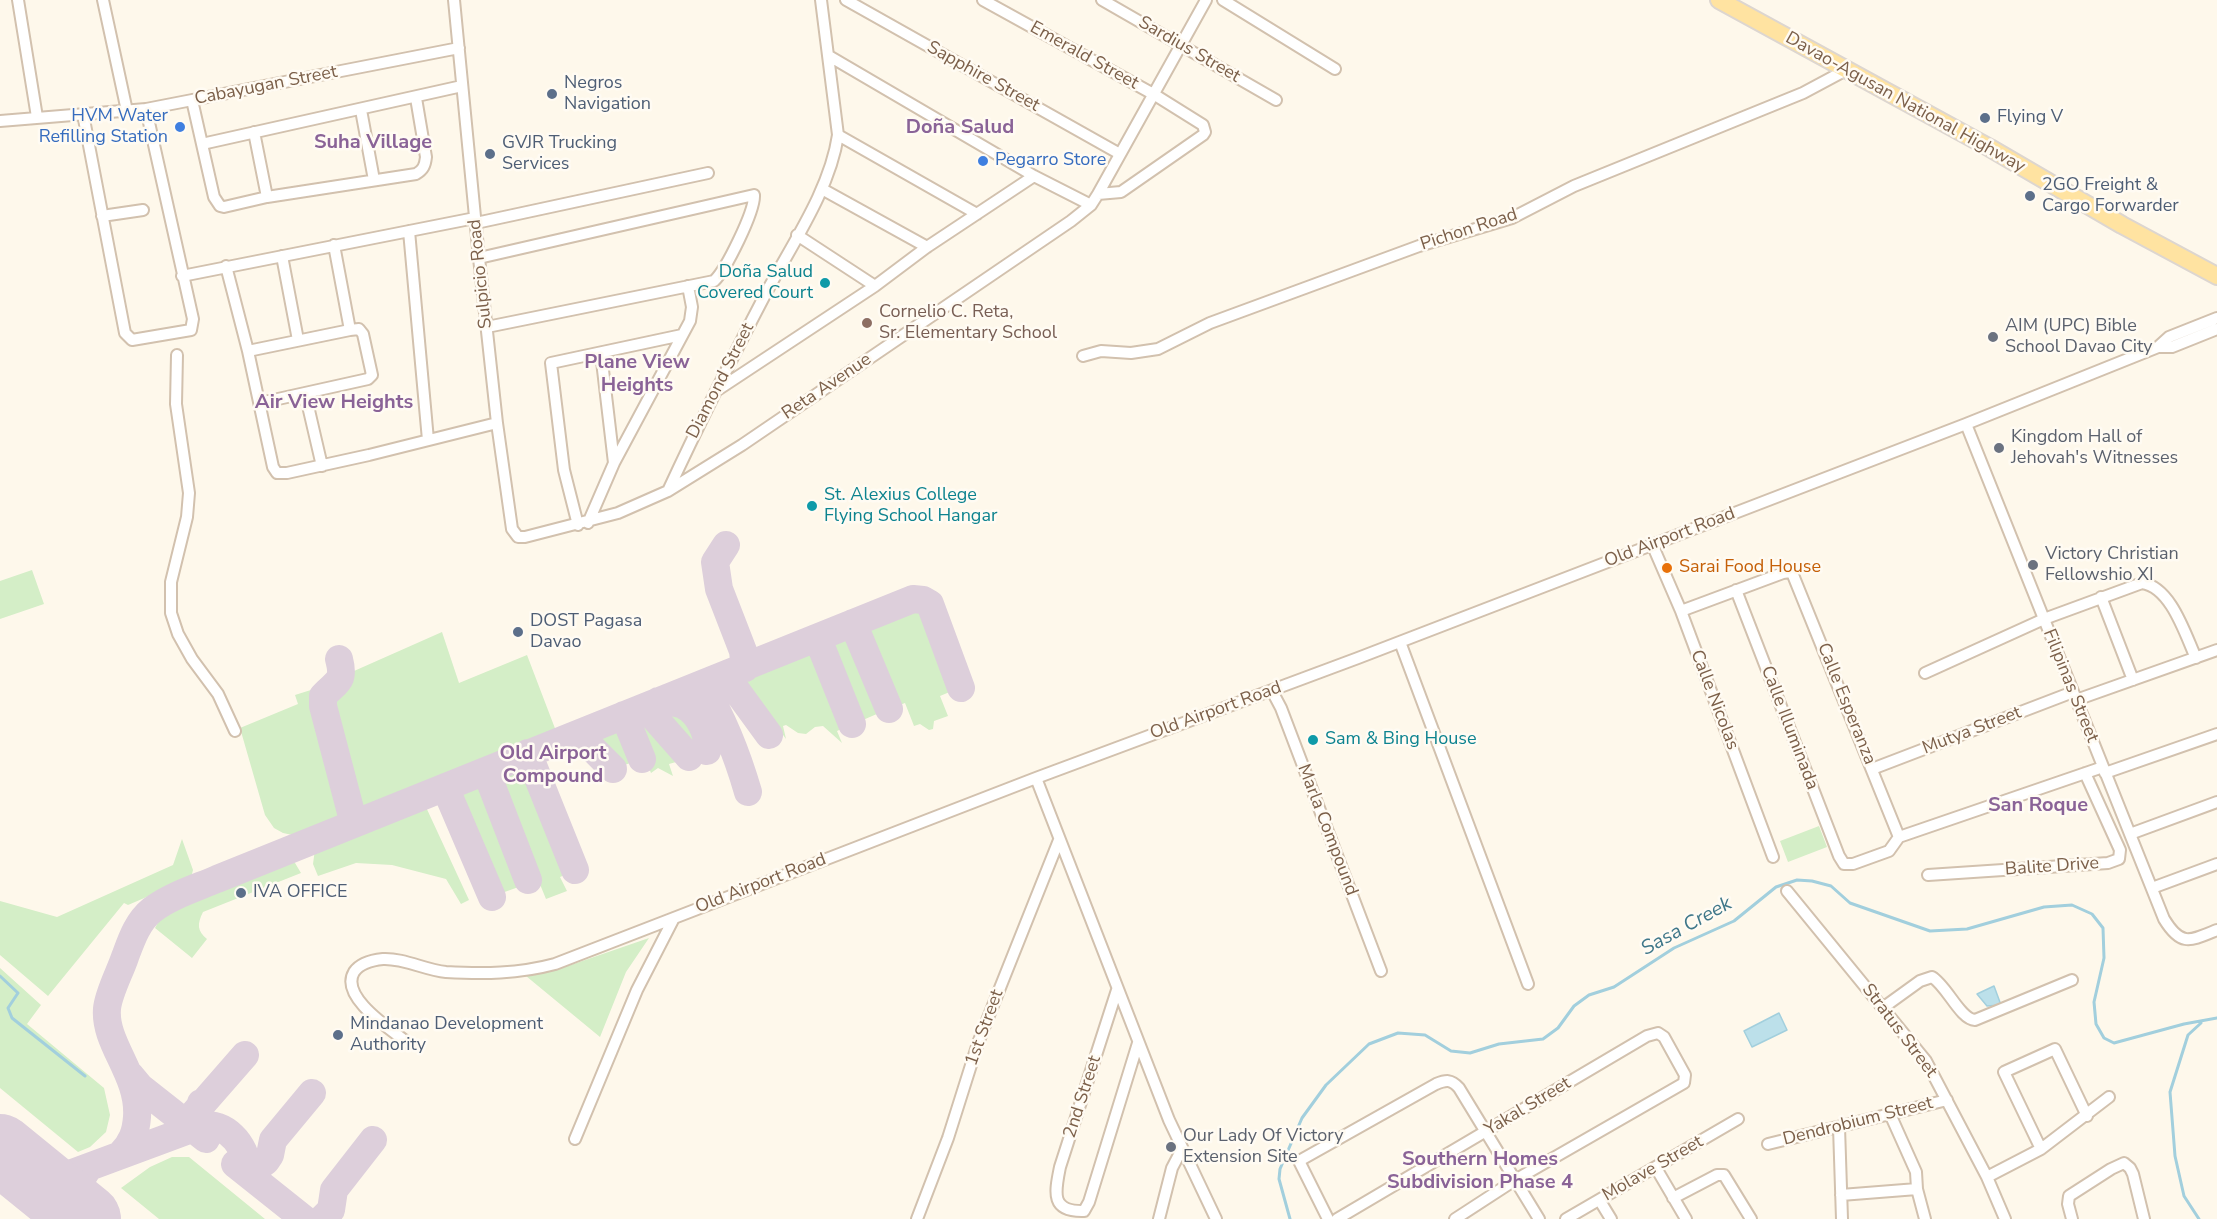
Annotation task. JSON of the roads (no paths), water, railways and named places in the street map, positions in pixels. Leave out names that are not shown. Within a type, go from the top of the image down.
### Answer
[{"type":"main road","name":"Davao-Agusan National Highway","points":[[1719,0],[1990,148],[2122,225],[2217,276]]},
{"type":"street","points":[[18,0],[37,117]]},
{"type":"street","points":[[103,0],[127,111]]},
{"type":"street","name":"Sulpicio Road","points":[[454,0],[497,423],[512,530],[518,537],[525,537]]},
{"type":"street","name":"Diamond Street","points":[[668,491],[713,393],[822,189],[835,153],[838,135],[820,0]]},
{"type":"street","name":"Sapphire Street","points":[[846,0],[1120,154]]},
{"type":"street","name":"Emerald Street","points":[[983,0],[1155,95],[1201,123],[1205,128],[1203,135],[1121,192],[1098,194]]},
{"type":"street","name":"Sardius Street","points":[[1102,0],[1276,100]]},
{"type":"street","name":"Reta Avenue","points":[[525,537],[583,524],[628,509],[668,491],[742,445],[1071,221],[1091,205],[1098,194],[1206,0]]},
{"type":"street","points":[[1223,0],[1335,69]]},
{"type":"street","name":"Cabayugan Street","points":[[0,121],[146,109],[459,48]]},
{"type":"street","points":[[829,56],[1034,176],[1091,205]]},
{"type":"street","name":"Pichon Road","points":[[1083,356],[1101,351],[1131,354],[1158,349],[1210,323],[1419,246],[1512,218],[1574,186],[1803,93],[1846,70]]},
{"type":"street","points":[[202,144],[462,86]]},
{"type":"street","points":[[192,100],[214,197],[220,206],[224,207],[267,197],[416,174],[423,168],[426,158],[416,98]]},
{"type":"street","points":[[83,114],[127,338],[132,340],[191,330],[193,319],[146,109]]},
{"type":"street","points":[[362,110],[374,180]]},
{"type":"street","points":[[254,132],[267,197]]},
{"type":"street","points":[[838,135],[977,214]]},
{"type":"street","points":[[182,276],[408,231],[476,221],[708,173]]},
{"type":"street","points":[[713,393],[875,286],[927,247],[1034,176]]},
{"type":"street","points":[[822,189],[927,247]]},
{"type":"street","points":[[479,258],[754,195],[752,213],[714,281],[487,327]]},
{"type":"street","points":[[102,216],[143,210]]},
{"type":"street","points":[[408,231],[428,440]]},
{"type":"street","points":[[797,235],[875,286]]},
{"type":"street","points":[[334,245],[351,330]]},
{"type":"street","points":[[282,256],[298,340]]},
{"type":"street","points":[[226,266],[277,473],[322,466],[497,423]]},
{"type":"street","points":[[583,524],[692,315],[688,286]]},
{"type":"street","name":"Old Airport Road","points":[[408,1043],[356,998],[352,980],[354,972],[359,967],[383,959],[442,971],[501,974],[520,972],[566,960],[1036,778],[1272,691],[1966,424],[2158,347],[2169,337],[2217,318]]},
{"type":"street","points":[[248,351],[359,328],[362,331],[372,375],[365,380],[260,404]]},
{"type":"street","name":"Old Airport Road","points":[[2158,347],[2172,347],[2217,330]]},
{"type":"street","points":[[583,524],[564,470],[551,363],[682,335]]},
{"type":"street","points":[[601,353],[614,463]]},
{"type":"street","points":[[177,355],[176,404],[189,493],[187,517],[171,582],[171,614],[177,634],[192,659],[218,693],[235,731]]},
{"type":"street","points":[[305,393],[322,466]]},
{"type":"street","name":"Filipinas Street","points":[[1966,424],[2074,696],[2172,933],[2184,939],[2191,939],[2217,930]]},
{"type":"street","name":"Calle Nicolas","points":[[1652,544],[1681,611],[1773,857]]},
{"type":"street","name":"Calle Esperanza","points":[[1736,590],[1783,573],[1790,572],[1797,581],[1899,837]]},
{"type":"street","points":[[1925,673],[2043,619],[2142,583],[2155,588],[2169,602],[2196,658]]},
{"type":"street","points":[[1681,611],[1736,590]]},
{"type":"street","name":"Calle Illuminada","points":[[1736,590],[1844,864],[1853,864],[1884,853],[1894,846],[1899,837]]},
{"type":"street","points":[[2102,597],[2133,680]]},
{"type":"street","points":[[1400,642],[1528,984]]},
{"type":"street","name":"Mutya Street","points":[[1872,769],[2074,696],[2133,680],[2217,650]]},
{"type":"street","name":"Marla Compound","points":[[1272,691],[1281,708],[1381,971]]},
{"type":"street","points":[[1899,837],[2085,773],[2104,770],[2217,734]]},
{"type":"street","name":"Balite Drive","points":[[1928,875],[2108,863],[2119,858],[2120,850],[2085,773]]},
{"type":"street","points":[[1036,778],[1138,1043],[1182,1149],[1216,1219]]},
{"type":"street","points":[[2130,834],[2217,802]]},
{"type":"street","name":"1st Street","points":[[916,1219],[948,1138],[978,1043],[1059,840]]},
{"type":"street","points":[[2152,888],[2217,864]]},
{"type":"street","name":"Stratus Street","points":[[1787,891],[1884,1007],[1926,1062],[1987,1177],[2005,1219]]},
{"type":"street","points":[[575,1139],[637,990],[674,917]]},
{"type":"street","points":[[1884,1007],[1920,981],[1932,977],[1941,984],[1967,1018],[1975,1020],[2072,980]]},
{"type":"street","name":"2nd Street","points":[[1072,1215],[1059,1205],[1056,1193],[1060,1167],[1117,990]]},
{"type":"street","name":"Yakal Street","points":[[1337,1219],[1647,1036],[1658,1033],[1664,1037],[1685,1074],[1686,1079],[1680,1085],[1515,1180]]},
{"type":"street","points":[[1072,1215],[1084,1211],[1089,1202],[1138,1043]]},
{"type":"street","points":[[2041,1149],[2004,1072],[2055,1049],[2087,1116]]},
{"type":"street","points":[[1328,1219],[1299,1161],[1442,1082],[1454,1083],[1539,1219]]},
{"type":"street","points":[[1987,1177],[2041,1149],[2109,1097]]},
{"type":"street","name":"Dendrobium Street","points":[[1768,1144],[1947,1100]]},
{"type":"street","points":[[1890,1114],[1915,1167],[1918,1180],[1917,1189],[1925,1219]]},
{"type":"street","name":"Molave Street","points":[[1566,1219],[1738,1119]]},
{"type":"street","points":[[1839,1126],[1842,1219]]},
{"type":"street","points":[[1159,1219],[1172,1168],[1182,1149]]},
{"type":"street","points":[[2072,1219],[2068,1204],[2069,1196],[2110,1169],[2124,1163],[2133,1174],[2144,1219]]},
{"type":"street","points":[[1656,1168],[1686,1219]]},
{"type":"street","points":[[1673,1198],[1717,1175],[1724,1175],[1751,1219]]},
{"type":"street","points":[[1455,1219],[1515,1180]]},
{"type":"street","points":[[1840,1196],[1917,1189]]},
{"type":"street","points":[[1599,1201],[1611,1219]]},
{"type":"water","points":[[1994,986],[2001,1005],[1987,1006],[1977,994]]},
{"type":"water","points":[[1779,1013],[1787,1030],[1752,1047],[1744,1031]]},
{"type":"waterway","name":"Sasa Creek","points":[[1290,1219],[1279,1179],[1280,1169],[1302,1118],[1326,1085],[1369,1044],[1398,1033],[1425,1035],[1451,1051],[1470,1053],[1499,1044],[1543,1039],[1558,1028],[1574,1006],[1589,995],[1614,987],[1674,948],[1734,921],[1776,887],[1797,880],[1831,886],[1850,903],[1930,931],[1967,929],[2044,907],[2072,905],[2092,914],[2103,928],[2104,958],[2094,1002],[2096,1024],[2104,1038],[2114,1043],[2184,1024],[2217,1018]]},
{"type":"waterway","points":[[0,976],[18,993],[8,1008],[12,1018],[85,1076]]},
{"type":"waterway","points":[[2199,1219],[2184,1196],[2175,1156],[2170,1092],[2188,1035],[2201,1023]]},
{"type":"place","name":"Negros Navigation","points":[[552,94]]},
{"type":"place","name":"Flying V","points":[[1985,118]]},
{"type":"place","name":"HVM Water Refilling Station","points":[[180,127]]},
{"type":"place","name":"GVJR Trucking Services","points":[[490,154]]},
{"type":"place","name":"Pegarro Store","points":[[983,161]]},
{"type":"place","name":"2GO Freight & Cargo Forwarder","points":[[2030,196]]},
{"type":"place","name":"Doña Salud Covered Court","points":[[825,283]]},
{"type":"place","name":"Cornelio C. Reta, Sr. Elementary School","points":[[867,323]]},
{"type":"place","name":"AIM (UPC) Bible School Davao City","points":[[1993,337]]},
{"type":"place","name":"Kingdom Hall of Jehovah's Witnesses","points":[[1999,448]]},
{"type":"place","name":"St. Alexius College Flying School Hangar","points":[[812,506]]},
{"type":"place","name":"Victory Christian Fellowshio XI","points":[[2033,565]]},
{"type":"place","name":"Sarai Food House","points":[[1667,568]]},
{"type":"place","name":"DOST Pagasa Davao","points":[[518,632]]},
{"type":"place","name":"Sam & Bing House","points":[[1313,740]]},
{"type":"place","name":"IVA OFFICE","points":[[241,893]]},
{"type":"place","name":"Mindanao Development Authority","points":[[338,1035]]},
{"type":"place","name":"Our Lady Of Victory Extension Site","points":[[1171,1147]]},
{"type":"district","name":"Doña Salud","points":[[960,128]]},
{"type":"district","name":"Suha Village","points":[[373,143]]},
{"type":"district","name":"Plane View Heights","points":[[637,374]]},
{"type":"district","name":"Air View Heights","points":[[334,403]]},
{"type":"district","name":"Old Airport Compound","points":[[553,766]]},
{"type":"district","name":"San Roque","points":[[2038,806]]},
{"type":"district","name":"Southern Homes Subdivision Phase 4","points":[[1480,1172]]}]
